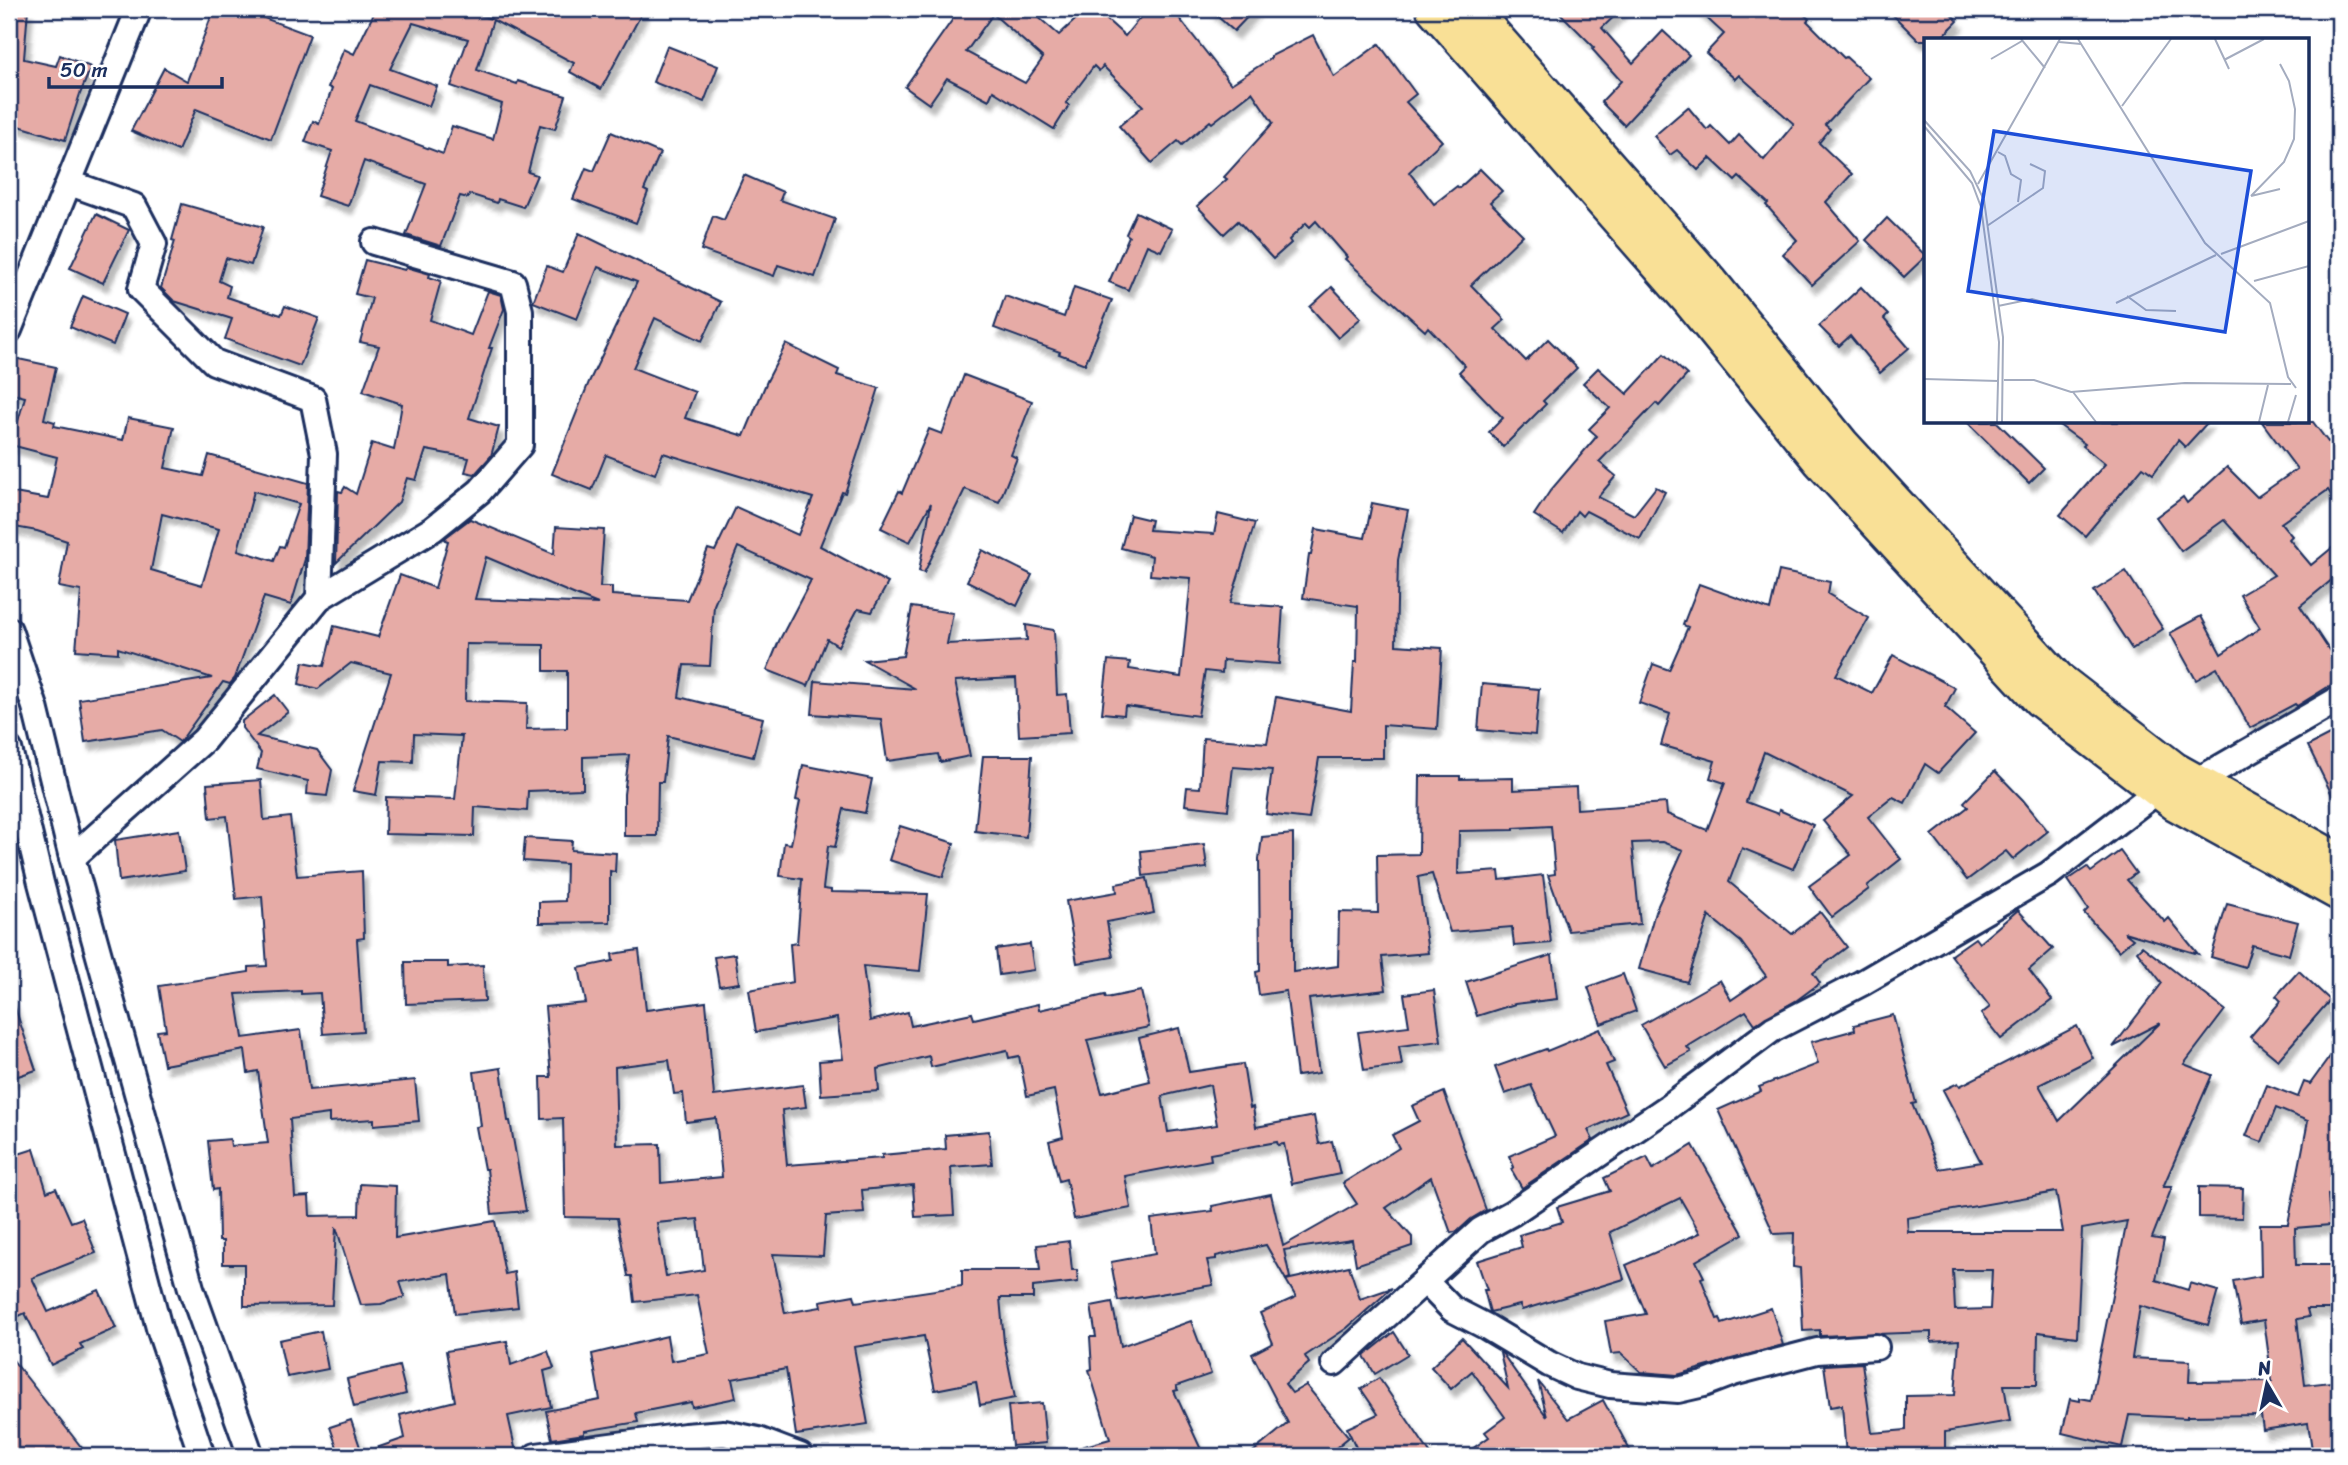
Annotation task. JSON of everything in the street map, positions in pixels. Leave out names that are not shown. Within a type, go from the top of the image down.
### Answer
[{"type":"main road","points":[[1433,9],[1688,300],[1820,462],[2039,700],[2156,792],[2339,894]]},
{"type":"main road","points":[[1472,9],[1711,281],[1842,443],[2059,679],[2175,769],[2339,860]]},
{"type":"street","points":[[9,330],[139,9]]},
{"type":"street","points":[[70,183],[134,206],[154,244],[141,289],[214,362],[313,399],[324,454],[319,598]]},
{"type":"street","points":[[72,858],[204,740],[319,598],[433,529],[480,491],[520,444],[520,311],[513,283],[374,242]]},
{"type":"street","points":[[9,630],[35,707],[72,858],[191,1288],[251,1456]]},
{"type":"street","points":[[2197,781],[2339,699]]},
{"type":"street","points":[[9,749],[41,883],[159,1328],[202,1456]]},
{"type":"street","points":[[1334,1363],[1481,1230],[1513,1213],[1667,1108],[1773,1029],[1862,983],[2049,874],[2156,792]]},
{"type":"street","points":[[1425,1281],[1452,1309],[1549,1364],[1577,1377],[1610,1385],[1678,1391],[1817,1351],[1876,1347]]},
{"type":"street","points":[[537,1456],[724,1433],[758,1440],[800,1456]]},
{"type":"building","points":[[9,9],[28,9],[24,59],[56,66],[60,55],[91,67],[65,140],[9,123]]},
{"type":"building","points":[[214,9],[240,9],[310,35],[271,139],[196,109],[178,151],[131,131],[164,68],[187,81]]},
{"type":"building","points":[[376,9],[456,9],[492,19],[472,9],[644,9],[601,89],[570,72],[574,63],[493,20],[477,70],[517,84],[518,81],[566,96],[555,129],[540,125],[528,172],[537,175],[523,207],[498,199],[497,203],[469,194],[468,198],[460,196],[441,246],[406,235],[426,184],[364,161],[348,206],[317,196],[332,151],[305,142],[313,121],[319,124],[332,89],[328,87],[344,49],[354,54]],"holes":[[[413,23],[468,39],[451,86],[502,104],[493,139],[452,126],[443,154],[355,121],[370,85],[429,106],[437,86],[390,69]]]},
{"type":"building","points":[[960,9],[1029,9],[1059,35],[1087,9],[1095,9],[1125,36],[1147,9],[1172,9],[1231,84],[1271,56],[1313,35],[1334,77],[1379,44],[1416,94],[1406,102],[1442,141],[1409,172],[1434,204],[1457,186],[1459,188],[1480,169],[1502,191],[1490,202],[1523,235],[1471,285],[1505,320],[1495,329],[1526,361],[1548,339],[1577,368],[1543,401],[1546,404],[1503,447],[1489,432],[1503,418],[1459,372],[1465,366],[1428,327],[1425,331],[1345,259],[1347,257],[1316,221],[1310,227],[1306,223],[1289,240],[1291,243],[1273,259],[1238,221],[1224,234],[1197,206],[1227,179],[1224,177],[1273,123],[1252,92],[1212,123],[1210,121],[1182,145],[1178,141],[1152,163],[1119,126],[1143,106],[1103,66],[1099,71],[1094,66],[1066,103],[1069,105],[1054,129],[993,91],[989,100],[947,78],[929,104],[905,87]],"holes":[[[993,14],[1043,58],[1025,83],[966,52]]]},
{"type":"building","points":[[1209,9],[1255,9],[1234,31]]},
{"type":"building","points":[[1556,9],[1622,9],[1602,28],[1633,63],[1663,31],[1689,55],[1624,125],[1601,102],[1621,81],[1592,49],[1594,47]]},
{"type":"building","points":[[1697,9],[1798,9],[1844,58],[1869,78],[1825,125],[1830,129],[1819,143],[1852,174],[1826,202],[1860,241],[1812,285],[1783,254],[1797,240],[1766,205],[1768,203],[1739,177],[1735,181],[1710,158],[1698,170],[1677,150],[1670,155],[1654,136],[1688,107],[1707,130],[1711,126],[1730,145],[1739,135],[1764,160],[1794,124],[1739,75],[1735,79],[1706,53],[1724,34]]},
{"type":"building","points":[[1887,9],[1946,9],[1958,21],[1941,38],[1918,40]]},
{"type":"building","points":[[667,46],[718,66],[704,102],[653,82]]},
{"type":"building","points":[[611,132],[660,153],[644,190],[648,192],[636,223],[573,199],[586,168],[594,171]]},
{"type":"building","points":[[744,175],[783,192],[780,200],[835,219],[815,277],[778,265],[774,276],[701,250],[713,216],[724,220]]},
{"type":"building","points":[[182,204],[263,227],[251,265],[226,258],[219,281],[230,286],[227,297],[281,315],[285,306],[319,318],[300,366],[225,339],[232,319],[174,301],[161,288],[175,241],[172,240]]},
{"type":"building","points":[[1136,212],[1172,229],[1161,251],[1147,245],[1128,290],[1109,282],[1129,236],[1126,234]]},
{"type":"building","points":[[96,214],[129,230],[103,283],[70,268]]},
{"type":"building","points":[[1887,218],[1924,254],[1924,258],[1904,277],[1866,240]]},
{"type":"building","points":[[579,233],[721,302],[702,341],[655,318],[633,368],[695,392],[685,418],[744,436],[786,344],[839,370],[837,375],[879,388],[845,493],[842,492],[820,546],[888,583],[872,612],[858,609],[838,646],[827,639],[808,686],[767,670],[811,580],[738,547],[714,605],[710,666],[684,665],[679,697],[763,718],[753,757],[668,736],[663,782],[658,782],[657,836],[624,836],[624,794],[629,755],[583,757],[583,789],[528,791],[527,811],[475,807],[474,836],[385,834],[386,797],[455,799],[462,736],[414,734],[413,762],[382,761],[376,795],[353,791],[391,673],[351,663],[318,689],[299,684],[303,662],[324,666],[334,626],[378,637],[400,575],[435,588],[448,541],[445,540],[446,537],[470,519],[554,554],[556,527],[604,530],[600,587],[612,587],[612,595],[687,600],[708,549],[715,551],[736,507],[798,535],[813,498],[663,453],[655,474],[606,455],[592,490],[552,474],[589,382],[637,282],[598,267],[577,319],[533,302],[547,266],[563,272]],"holes":[[[486,557],[578,596],[598,604],[475,599]],[[466,644],[544,645],[544,671],[567,671],[567,728],[526,729],[527,703],[465,701]]]},
{"type":"building","points":[[365,260],[405,270],[406,267],[430,274],[429,277],[441,281],[430,320],[471,335],[488,291],[501,295],[504,309],[489,348],[492,348],[469,418],[499,427],[491,456],[475,474],[465,472],[469,458],[426,450],[416,480],[407,478],[399,502],[336,563],[338,491],[342,492],[345,487],[356,494],[372,443],[394,450],[402,404],[363,391],[379,346],[360,342],[372,298],[355,294]]},
{"type":"building","points":[[1074,287],[1112,300],[1085,364],[994,328],[1005,296],[1064,317]]},
{"type":"building","points":[[1332,287],[1361,318],[1338,338],[1310,307]]},
{"type":"building","points":[[1861,287],[1888,315],[1884,319],[1909,348],[1880,373],[1850,336],[1839,346],[1819,326]]},
{"type":"building","points":[[83,296],[125,314],[113,345],[70,327]]},
{"type":"building","points":[[1664,354],[1687,375],[1659,406],[1656,403],[1599,462],[1616,476],[1598,497],[1634,515],[1656,487],[1665,492],[1640,539],[1586,511],[1582,516],[1577,511],[1563,533],[1534,515],[1550,491],[1597,436],[1589,429],[1610,408],[1583,383],[1598,368],[1627,394]]},
{"type":"building","points":[[9,357],[56,367],[44,419],[55,422],[54,426],[123,440],[128,418],[174,427],[165,468],[203,476],[209,455],[308,483],[305,559],[291,605],[264,597],[235,678],[230,684],[223,682],[180,742],[162,730],[85,742],[79,699],[212,678],[118,648],[118,653],[76,650],[81,591],[59,587],[67,541],[37,531],[9,526],[9,492],[48,499],[57,457],[11,445],[25,397],[9,393]],"holes":[[[254,491],[299,504],[284,547],[280,546],[274,561],[238,550]],[[162,514],[219,529],[202,585],[151,570]]]},
{"type":"building","points":[[964,375],[1032,401],[1011,455],[1017,458],[999,502],[965,489],[924,573],[919,571],[931,503],[910,542],[881,528],[899,491],[902,493],[929,429],[942,434]]},
{"type":"building","points":[[2313,422],[2328,442],[2339,436],[2339,507],[2328,490],[2281,523],[2292,536],[2289,539],[2311,565],[2339,542],[2339,574],[2300,606],[2331,653],[2339,648],[2339,680],[2297,706],[2295,704],[2250,728],[2217,668],[2196,680],[2170,633],[2201,616],[2221,654],[2260,628],[2240,595],[2274,575],[2224,520],[2181,551],[2156,517],[2183,497],[2187,503],[2227,467],[2257,497],[2297,469],[2263,424]]},
{"type":"building","points":[[1969,424],[1999,424],[2044,468],[2029,483]]},
{"type":"building","points":[[2058,424],[2206,424],[2185,447],[2178,440],[2153,474],[2143,467],[2085,536],[2060,515],[2105,464],[2083,446],[2085,444]]},
{"type":"building","points":[[1372,503],[1408,510],[1398,560],[1396,645],[1442,648],[1437,729],[1383,725],[1383,758],[1319,758],[1309,819],[1266,814],[1272,770],[1233,767],[1228,810],[1185,805],[1187,787],[1200,788],[1203,738],[1267,743],[1276,697],[1351,711],[1354,662],[1357,662],[1358,606],[1303,598],[1316,529],[1365,538]]},
{"type":"building","points":[[1218,514],[1255,523],[1230,603],[1283,607],[1279,664],[1223,660],[1222,673],[1205,671],[1198,716],[1125,706],[1124,715],[1102,713],[1108,660],[1130,662],[1129,669],[1181,677],[1191,578],[1150,575],[1152,556],[1121,548],[1130,515],[1151,520],[1149,530],[1214,534]]},
{"type":"building","points":[[982,550],[1032,575],[1017,606],[967,581]]},
{"type":"building","points":[[1779,571],[1830,582],[1828,594],[1869,618],[1836,675],[1872,693],[1893,655],[1955,688],[1945,707],[1975,733],[1938,773],[1925,764],[1905,803],[1893,797],[1868,817],[1901,859],[1867,886],[1869,889],[1832,917],[1809,886],[1851,855],[1823,821],[1853,796],[1764,752],[1746,802],[1778,814],[1779,810],[1813,825],[1793,869],[1742,848],[1729,882],[1792,934],[1820,912],[1847,947],[1813,973],[1820,983],[1797,1000],[1755,1024],[1746,1011],[1687,1047],[1691,1052],[1665,1066],[1641,1025],[1720,980],[1731,1000],[1766,976],[1741,942],[1709,916],[1687,982],[1639,969],[1655,912],[1683,850],[1662,842],[1632,843],[1640,924],[1568,931],[1548,875],[1555,874],[1551,826],[1459,831],[1458,874],[1499,871],[1500,880],[1543,875],[1551,943],[1514,946],[1512,927],[1450,932],[1432,874],[1418,877],[1428,953],[1382,957],[1386,990],[1309,999],[1319,1073],[1297,1076],[1286,991],[1259,995],[1256,972],[1260,971],[1259,859],[1262,837],[1293,834],[1293,972],[1338,966],[1339,912],[1378,913],[1377,855],[1419,854],[1420,776],[1460,776],[1460,779],[1513,778],[1513,790],[1576,787],[1577,809],[1666,803],[1667,814],[1707,830],[1725,783],[1710,778],[1715,761],[1661,745],[1670,714],[1639,703],[1653,664],[1669,670],[1688,627],[1683,625],[1699,584],[1770,610]]},
{"type":"building","points":[[2126,571],[2163,629],[2132,649],[2094,591]]},
{"type":"building","points":[[912,607],[953,613],[947,644],[1027,640],[1026,625],[1054,630],[1057,695],[1067,694],[1070,733],[1019,736],[1016,678],[955,681],[970,756],[940,762],[938,754],[887,761],[881,719],[812,714],[815,681],[916,689],[864,660],[903,656]]},
{"type":"building","points":[[1482,684],[1539,689],[1535,735],[1478,730]]},
{"type":"building","points":[[275,695],[288,712],[257,736],[317,750],[332,770],[327,796],[307,794],[308,781],[257,769],[261,753],[242,728],[242,721]]},
{"type":"building","points":[[2339,730],[2339,809],[2308,746]]},
{"type":"building","points":[[983,756],[1032,756],[1026,837],[975,831]]},
{"type":"building","points":[[803,765],[872,779],[865,813],[844,809],[835,847],[828,846],[823,889],[831,892],[928,894],[920,971],[863,966],[870,1021],[908,1012],[911,1026],[972,1013],[974,1019],[1038,1004],[1039,1010],[1105,995],[1106,998],[1141,991],[1149,1027],[1087,1040],[1102,1093],[1150,1081],[1139,1038],[1179,1028],[1189,1072],[1243,1064],[1256,1127],[1314,1116],[1319,1144],[1332,1141],[1340,1174],[1292,1184],[1284,1144],[1278,1145],[1277,1142],[1210,1154],[1211,1160],[1125,1176],[1131,1208],[1074,1219],[1066,1179],[1059,1181],[1049,1141],[1063,1137],[1054,1090],[1027,1096],[1019,1056],[1009,1058],[1007,1050],[931,1067],[929,1056],[877,1069],[879,1091],[821,1095],[819,1061],[843,1059],[837,1018],[756,1032],[749,990],[793,982],[790,944],[797,943],[802,879],[780,876],[784,843],[791,844],[800,801],[796,800]],"holes":[[[1210,1085],[1217,1125],[1168,1132],[1162,1096]]]},
{"type":"building","points":[[1995,771],[2048,831],[2013,859],[2006,851],[1967,880],[1932,835],[1968,807],[1964,802]]},
{"type":"building","points":[[261,780],[264,820],[290,817],[297,876],[362,871],[364,938],[357,939],[363,1031],[323,1034],[320,993],[301,994],[301,991],[236,994],[243,1038],[301,1030],[309,1090],[415,1080],[419,1121],[374,1125],[374,1119],[329,1122],[329,1114],[290,1119],[295,1197],[309,1196],[310,1216],[359,1215],[360,1184],[396,1186],[395,1238],[495,1221],[505,1274],[514,1272],[518,1307],[455,1314],[450,1274],[400,1282],[405,1297],[381,1304],[361,1305],[336,1227],[332,1305],[244,1306],[244,1264],[223,1264],[223,1241],[219,1241],[218,1189],[213,1190],[208,1141],[230,1139],[231,1146],[268,1143],[258,1071],[248,1073],[245,1050],[164,1065],[157,1031],[166,1030],[159,986],[249,972],[249,967],[267,966],[262,896],[236,899],[227,816],[210,818],[207,784]]},
{"type":"building","points":[[900,826],[954,843],[943,877],[889,860]]},
{"type":"building","points":[[179,830],[185,871],[119,881],[115,840]]},
{"type":"building","points":[[525,838],[572,841],[571,850],[616,853],[615,872],[610,871],[610,922],[539,923],[539,902],[565,901],[566,864],[523,861]]},
{"type":"building","points":[[1204,844],[1207,868],[1143,876],[1141,851]]},
{"type":"building","points":[[2120,851],[2136,873],[2127,880],[2165,922],[2169,918],[2198,954],[2124,932],[2133,939],[2119,951],[2084,913],[2088,909],[2068,880],[2087,867],[2091,872]]},
{"type":"building","points":[[1147,878],[1154,913],[1107,922],[1113,957],[1077,963],[1066,901],[1117,892],[1116,884]]},
{"type":"building","points":[[2227,904],[2298,922],[2289,955],[2252,945],[2245,967],[2211,957]]},
{"type":"building","points":[[2018,910],[2053,949],[2029,970],[2052,1000],[2001,1039],[1981,1014],[1990,1007],[1951,955],[1975,938],[1979,943]]},
{"type":"building","points":[[1030,944],[1034,970],[999,975],[996,949]]},
{"type":"building","points":[[2142,946],[2225,1010],[2184,1064],[2212,1075],[2163,1187],[2172,1187],[2152,1238],[2164,1240],[2156,1280],[2188,1290],[2190,1283],[2218,1291],[2208,1325],[2140,1306],[2132,1358],[2190,1361],[2189,1382],[2272,1381],[2264,1320],[2241,1324],[2233,1281],[2261,1276],[2260,1224],[2288,1224],[2308,1121],[2276,1108],[2262,1142],[2246,1136],[2267,1085],[2298,1097],[2304,1082],[2310,1084],[2339,1044],[2339,1197],[2328,1195],[2330,1225],[2295,1228],[2296,1265],[2339,1265],[2339,1309],[2307,1309],[2309,1317],[2297,1319],[2305,1385],[2339,1381],[2339,1456],[2313,1456],[2308,1423],[2263,1430],[2261,1415],[2187,1418],[2129,1415],[2122,1447],[2062,1433],[2070,1399],[2091,1400],[2127,1221],[2082,1229],[2077,1337],[2038,1332],[2037,1385],[2004,1385],[2010,1421],[1945,1432],[1945,1456],[1846,1456],[1842,1405],[1830,1407],[1824,1365],[1862,1363],[1872,1433],[1906,1430],[1906,1396],[1955,1395],[1959,1340],[1931,1342],[1931,1332],[1820,1336],[1820,1330],[1803,1331],[1800,1268],[1793,1267],[1794,1233],[1774,1234],[1718,1110],[1761,1091],[1759,1087],[1818,1064],[1811,1042],[1855,1030],[1854,1025],[1893,1015],[1916,1103],[1912,1104],[1939,1169],[1981,1162],[1943,1090],[1958,1083],[1960,1086],[2077,1026],[2093,1058],[2039,1085],[2059,1121],[2160,1023],[2113,1047],[2162,983],[2137,951]],"holes":[[[2056,1192],[2063,1232],[1908,1232],[1907,1218]],[[1953,1270],[1992,1270],[1990,1309],[1955,1310]]]},
{"type":"building","points":[[639,950],[646,1010],[706,1002],[714,1096],[803,1085],[806,1107],[782,1110],[787,1165],[882,1158],[882,1155],[946,1149],[945,1135],[989,1131],[992,1164],[951,1167],[954,1215],[915,1217],[913,1185],[862,1190],[864,1213],[826,1216],[823,1256],[773,1254],[785,1313],[821,1307],[820,1301],[854,1295],[856,1302],[962,1286],[962,1270],[1040,1270],[1037,1245],[1069,1241],[1072,1270],[1077,1270],[1078,1282],[1033,1287],[1033,1298],[1000,1298],[1004,1342],[1015,1398],[980,1405],[976,1382],[935,1390],[924,1336],[854,1347],[868,1424],[796,1435],[786,1369],[732,1379],[736,1398],[692,1407],[691,1402],[636,1413],[638,1422],[552,1439],[546,1411],[600,1400],[592,1354],[667,1336],[671,1361],[709,1354],[697,1295],[635,1302],[632,1276],[628,1276],[617,1218],[565,1217],[563,1118],[542,1119],[541,1077],[551,1077],[545,1007],[586,1003],[579,968],[613,961],[612,954]],"holes":[[[669,1060],[674,1094],[683,1093],[686,1122],[716,1118],[722,1177],[661,1183],[660,1144],[617,1145],[615,1067]],[[698,1219],[704,1270],[666,1276],[657,1223]]]},
{"type":"building","points":[[735,954],[739,983],[719,986],[714,957]]},
{"type":"building","points":[[1552,955],[1557,999],[1515,1004],[1477,1016],[1466,982]]},
{"type":"building","points":[[405,962],[448,962],[448,967],[483,965],[485,1001],[406,1004]]},
{"type":"building","points":[[2299,971],[2330,1000],[2278,1060],[2250,1037],[2281,1001],[2276,996]]},
{"type":"building","points":[[1623,974],[1636,1011],[1601,1024],[1588,987]]},
{"type":"building","points":[[1434,990],[1441,1041],[1399,1046],[1402,1065],[1364,1070],[1358,1032],[1409,1026],[1404,994]]},
{"type":"building","points":[[9,999],[12,999],[36,1070],[9,1079]]},
{"type":"building","points":[[1600,1029],[1614,1062],[1606,1065],[1627,1112],[1588,1130],[1593,1140],[1522,1188],[1511,1169],[1514,1167],[1509,1156],[1555,1136],[1531,1085],[1505,1094],[1495,1067],[1546,1049],[1547,1051]]},
{"type":"building","points":[[501,1068],[508,1121],[526,1211],[492,1214],[487,1169],[484,1169],[476,1127],[481,1126],[474,1072]]},
{"type":"building","points":[[1444,1092],[1486,1210],[1458,1231],[1451,1233],[1431,1177],[1386,1208],[1412,1237],[1412,1246],[1356,1265],[1352,1240],[1284,1250],[1290,1278],[1286,1280],[1266,1245],[1207,1260],[1213,1285],[1118,1301],[1111,1262],[1155,1254],[1151,1219],[1213,1211],[1212,1206],[1271,1194],[1283,1246],[1357,1204],[1343,1183],[1399,1148],[1392,1135],[1419,1121],[1412,1106]]},
{"type":"building","points":[[1693,1145],[1743,1234],[1696,1261],[1717,1319],[1720,1318],[1722,1324],[1771,1308],[1783,1345],[1677,1375],[1641,1372],[1621,1353],[1611,1354],[1605,1321],[1646,1314],[1626,1265],[1700,1233],[1680,1198],[1610,1232],[1624,1279],[1522,1310],[1520,1305],[1490,1312],[1484,1290],[1487,1290],[1477,1261],[1522,1247],[1519,1235],[1562,1222],[1557,1207],[1610,1191],[1604,1178],[1647,1157],[1653,1169]]},
{"type":"building","points":[[34,1149],[47,1192],[56,1188],[71,1222],[82,1218],[96,1253],[32,1278],[48,1312],[99,1290],[116,1328],[80,1344],[83,1349],[51,1365],[25,1313],[9,1321],[9,1157]]},
{"type":"building","points":[[2199,1187],[2243,1188],[2242,1218],[2199,1217]]},
{"type":"building","points":[[1349,1266],[1360,1299],[1392,1288],[1347,1328],[1305,1356],[1309,1363],[1285,1384],[1292,1393],[1306,1385],[1349,1437],[1326,1456],[1248,1456],[1288,1423],[1252,1354],[1273,1343],[1260,1313],[1296,1297],[1286,1280]]},
{"type":"building","points":[[1112,1302],[1121,1346],[1191,1321],[1211,1374],[1176,1386],[1178,1390],[1174,1391],[1204,1456],[1068,1456],[1067,1451],[1110,1439],[1089,1370],[1092,1369],[1090,1337],[1096,1337],[1091,1306]]},
{"type":"building","points":[[321,1331],[328,1369],[287,1377],[279,1340]]},
{"type":"building","points":[[1394,1332],[1408,1354],[1375,1374],[1364,1356]]},
{"type":"building","points":[[1462,1338],[1508,1388],[1500,1352],[1502,1353],[1547,1417],[1538,1381],[1568,1419],[1603,1400],[1633,1456],[1462,1456],[1489,1437],[1485,1432],[1505,1417],[1472,1371],[1451,1389],[1431,1367]]},
{"type":"building","points":[[507,1341],[511,1365],[548,1351],[554,1368],[544,1371],[551,1407],[508,1416],[516,1452],[498,1456],[340,1456],[330,1427],[351,1420],[362,1453],[405,1438],[400,1415],[455,1401],[446,1351]]},
{"type":"building","points":[[9,1355],[82,1448],[71,1456],[9,1456]]},
{"type":"building","points":[[399,1366],[406,1394],[354,1407],[347,1379]]},
{"type":"building","points":[[1379,1378],[1432,1456],[1360,1456],[1347,1428],[1378,1414],[1361,1389]]},
{"type":"building","points":[[1042,1403],[1046,1443],[1012,1446],[1008,1406]]}]
